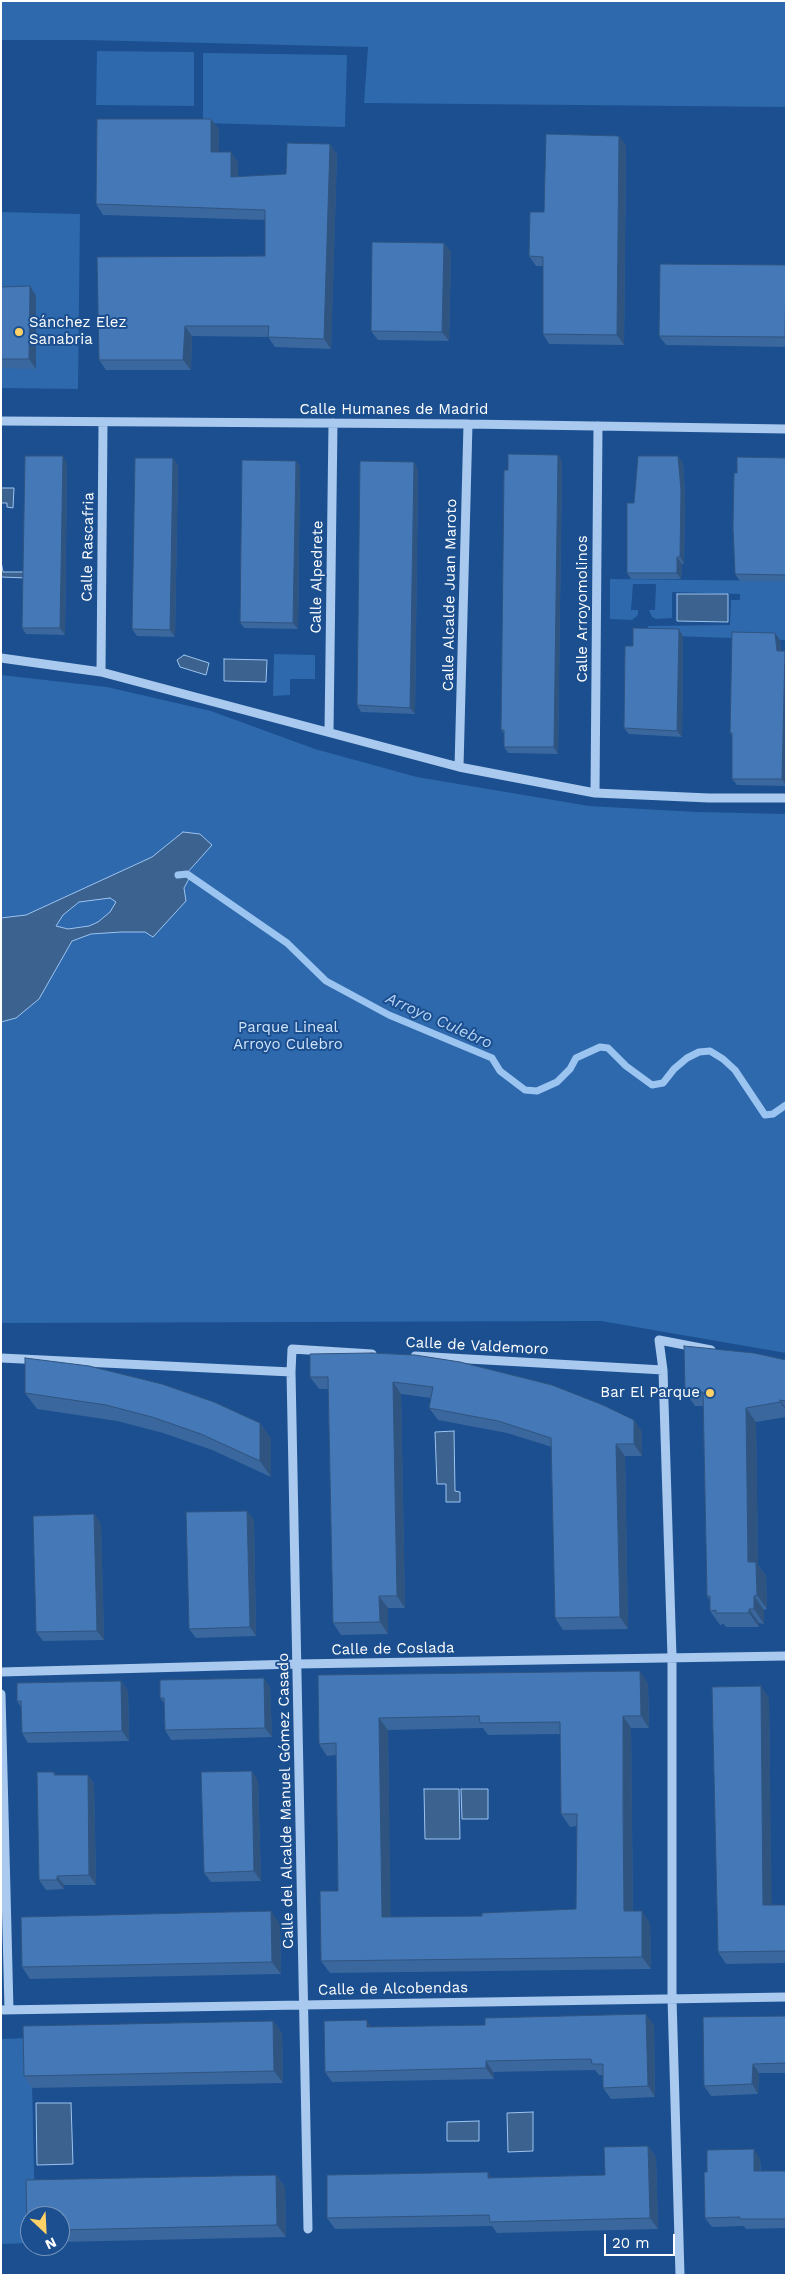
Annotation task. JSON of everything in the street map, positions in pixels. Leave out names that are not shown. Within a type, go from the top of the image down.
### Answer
[{"type":"street","name":"Calle Humanes de Madrid","points":[[1,421],[468,424],[786,430]]},
{"type":"street","name":"Calle Rascafria","points":[[101,672],[103,423]]},
{"type":"street","name":"Calle Alpedrete","points":[[329,732],[333,423]]},
{"type":"street","name":"Calle Alcalde Juan Maroto","points":[[459,767],[468,424]]},
{"type":"street","name":"Calle Arroyomolinos","points":[[595,793],[598,426]]},
{"type":"street","points":[[1,658],[101,672],[459,767],[595,793],[709,798],[786,798]]},
{"type":"street","points":[[680,2275],[672,1998],[672,1657],[663,1370],[659,1340],[717,1351]]},
{"type":"street","points":[[1,1358],[291,1372],[292,1349],[380,1354]]},
{"type":"street","name":"Calle de Valdemoro","points":[[409,1356],[663,1370]]},
{"type":"street","name":"Calle del Alcalde Manuel Gómez Casado","points":[[291,1372],[308,2229]]},
{"type":"street","name":"Calle de Coslada","points":[[1,1672],[297,1664],[786,1656]]},
{"type":"street","points":[[1,1694],[5,2010]]},
{"type":"street","name":"Calle de Alcobendas","points":[[5,2010],[786,1997]]},
{"type":"green space","points":[[1,1],[786,1],[786,107],[364,103],[368,47],[86,40],[1,40]]},
{"type":"green space","points":[[97,51],[194,52],[194,106],[96,105]]},
{"type":"green space","points":[[203,53],[347,55],[345,127],[203,123]]},
{"type":"green space","points":[[1,212],[80,214],[78,389],[1,388]]},
{"type":"green space","points":[[610,579],[786,581],[786,640],[647,635],[648,626],[730,625],[731,600],[740,600],[740,594],[672,592],[672,618],[656,619],[652,617],[649,610],[655,610],[656,584],[633,584],[631,610],[638,610],[638,615],[632,620],[610,619]]},
{"type":"green space","points":[[274,654],[315,655],[315,679],[290,679],[290,695],[273,696]]},
{"type":"green space","name":"Parque Lineal Arroyo Culebro","points":[[1,675],[107,687],[211,711],[315,749],[417,777],[589,806],[697,812],[786,814],[786,1353],[601,1321],[1,1323]]},
{"type":"green space","points":[[31,2038],[35,2206],[20,2206],[20,2243],[1,2244],[1,2039]]},
{"type":"shaded area","points":[[1,488],[14,488],[13,508],[7,507],[7,503],[1,503]]},
{"type":"shaded area","points":[[1,561],[3,572],[28,572],[28,578],[1,577]]},
{"type":"shaded area","points":[[677,594],[728,594],[728,622],[677,621]]},
{"type":"shaded area","points":[[184,655],[209,663],[206,675],[180,667],[177,660]]},
{"type":"shaded area","points":[[224,659],[267,660],[266,682],[224,681]]},
{"type":"shaded area","points":[[183,832],[200,834],[212,845],[187,873],[190,877],[184,888],[186,901],[153,937],[145,932],[121,932],[91,934],[72,941],[39,999],[16,1018],[1,1022],[1,918],[26,915],[152,857]],"holes":[[[110,898],[116,902],[110,912],[98,922],[89,926],[68,929],[56,926],[63,915],[79,902]]]},
{"type":"shaded area","points":[[454,1431],[455,1491],[460,1492],[460,1502],[446,1502],[446,1484],[437,1484],[435,1432]]},
{"type":"shaded area","points":[[424,1789],[459,1789],[460,1839],[425,1839]]},
{"type":"shaded area","points":[[461,1789],[488,1789],[488,1819],[462,1819]]},
{"type":"shaded area","points":[[36,2103],[71,2103],[73,2164],[37,2165]]},
{"type":"shaded area","points":[[533,2112],[533,2151],[508,2152],[507,2113]]},
{"type":"shaded area","points":[[479,2121],[479,2141],[447,2141],[447,2122]]},
{"type":"building","points":[[97,119],[211,119],[211,152],[231,152],[231,177],[286,174],[287,143],[330,144],[324,339],[268,337],[269,326],[185,326],[183,360],[99,360],[97,257],[265,256],[265,210],[96,204]]},
{"type":"building","points":[[546,134],[619,136],[617,335],[543,334],[543,257],[529,256],[530,212],[544,212]]},
{"type":"building","points":[[372,242],[444,243],[442,332],[371,331]]},
{"type":"building","points":[[660,264],[786,265],[785,337],[659,336]]},
{"type":"building","name":"Sánchez Elez Sanabria","points":[[30,286],[29,359],[1,359],[1,287]]},
{"type":"building","points":[[508,454],[558,455],[554,747],[504,747],[504,730],[501,730],[504,470],[508,470]]},
{"type":"building","points":[[25,456],[63,456],[60,628],[22,628]]},
{"type":"building","points":[[638,456],[678,456],[681,490],[680,557],[677,557],[677,573],[627,573],[627,503],[634,503]]},
{"type":"building","points":[[737,457],[786,458],[786,575],[735,574],[733,528],[734,473],[737,473]]},
{"type":"building","points":[[135,458],[173,458],[170,630],[132,629]]},
{"type":"building","points":[[242,460],[296,461],[293,623],[240,622]]},
{"type":"building","points":[[360,461],[414,462],[410,708],[357,705]]},
{"type":"building","points":[[633,628],[679,629],[677,731],[624,728],[625,646],[633,646]]},
{"type":"building","points":[[732,632],[775,633],[777,651],[785,651],[782,779],[732,779],[732,733],[730,733]]},
{"type":"building","points":[[684,1346],[754,1353],[786,1360],[786,1401],[780,1400],[780,1402],[746,1408],[748,1562],[756,1562],[757,1595],[754,1596],[754,1609],[749,1609],[749,1613],[716,1613],[716,1610],[710,1611],[710,1596],[707,1596],[703,1392],[685,1392]]},
{"type":"building","points":[[372,1353],[415,1355],[460,1362],[552,1385],[603,1405],[634,1420],[634,1444],[616,1444],[620,1617],[555,1618],[551,1438],[498,1421],[429,1408],[433,1387],[393,1382],[397,1596],[379,1596],[380,1622],[333,1623],[328,1377],[310,1377],[310,1354]]},
{"type":"building","points":[[25,1358],[89,1366],[162,1384],[214,1402],[260,1423],[260,1461],[201,1434],[152,1417],[106,1405],[25,1393]]},
{"type":"building","points":[[247,1511],[250,1627],[189,1629],[186,1512]]},
{"type":"building","points":[[94,1514],[97,1631],[36,1632],[33,1516]]},
{"type":"building","points":[[640,1671],[641,1716],[623,1716],[623,1814],[624,1911],[642,1911],[642,1957],[321,1961],[320,1891],[338,1891],[336,1743],[319,1744],[318,1675]],"holes":[[[479,1716],[480,1723],[560,1722],[561,1814],[577,1814],[576,1909],[482,1913],[482,1916],[382,1917],[379,1718]]]},
{"type":"building","points":[[264,1678],[265,1728],[165,1730],[164,1698],[160,1698],[160,1680]]},
{"type":"building","points":[[121,1681],[122,1731],[22,1733],[21,1701],[17,1701],[17,1683]]},
{"type":"building","points":[[761,1686],[763,1905],[786,1905],[786,1951],[718,1952],[712,1687]]},
{"type":"building","points":[[252,1771],[254,1871],[204,1873],[201,1772]]},
{"type":"building","points":[[37,1772],[54,1772],[54,1775],[88,1775],[89,1875],[57,1876],[57,1880],[39,1880]]},
{"type":"building","points":[[271,1911],[272,1962],[22,1967],[21,1917]]},
{"type":"building","points":[[646,2014],[648,2086],[603,2088],[603,2064],[592,2064],[591,2059],[486,2061],[486,2068],[325,2072],[324,2021],[367,2020],[367,2027],[485,2025],[485,2018]]},
{"type":"building","points":[[786,2016],[786,2063],[753,2064],[752,2084],[704,2086],[703,2017]]},
{"type":"building","points":[[273,2021],[274,2071],[24,2076],[23,2026]]},
{"type":"building","points":[[648,2146],[650,2218],[490,2222],[489,2215],[327,2218],[327,2175],[488,2172],[488,2178],[605,2175],[604,2147]]},
{"type":"building","points":[[754,2149],[754,2171],[786,2171],[786,2219],[705,2218],[704,2172],[707,2172],[707,2150]]},
{"type":"building","points":[[276,2175],[277,2225],[70,2230],[70,2206],[27,2206],[26,2180]]},
{"type":"waterway","name":"Arroyo Culebro","points":[[178,875],[187,874],[287,943],[326,981],[389,1015],[492,1058],[500,1071],[525,1090],[537,1091],[557,1082],[570,1069],[576,1058],[600,1047],[608,1048],[626,1066],[652,1085],[663,1083],[674,1069],[687,1058],[699,1052],[710,1051],[735,1070],[765,1115],[773,1114],[786,1105]]},
{"type":"place","name":"Sánchez Elez Sanabria","points":[[19,332]]},
{"type":"place","name":"Bar El Parque","points":[[710,1393]]}]
